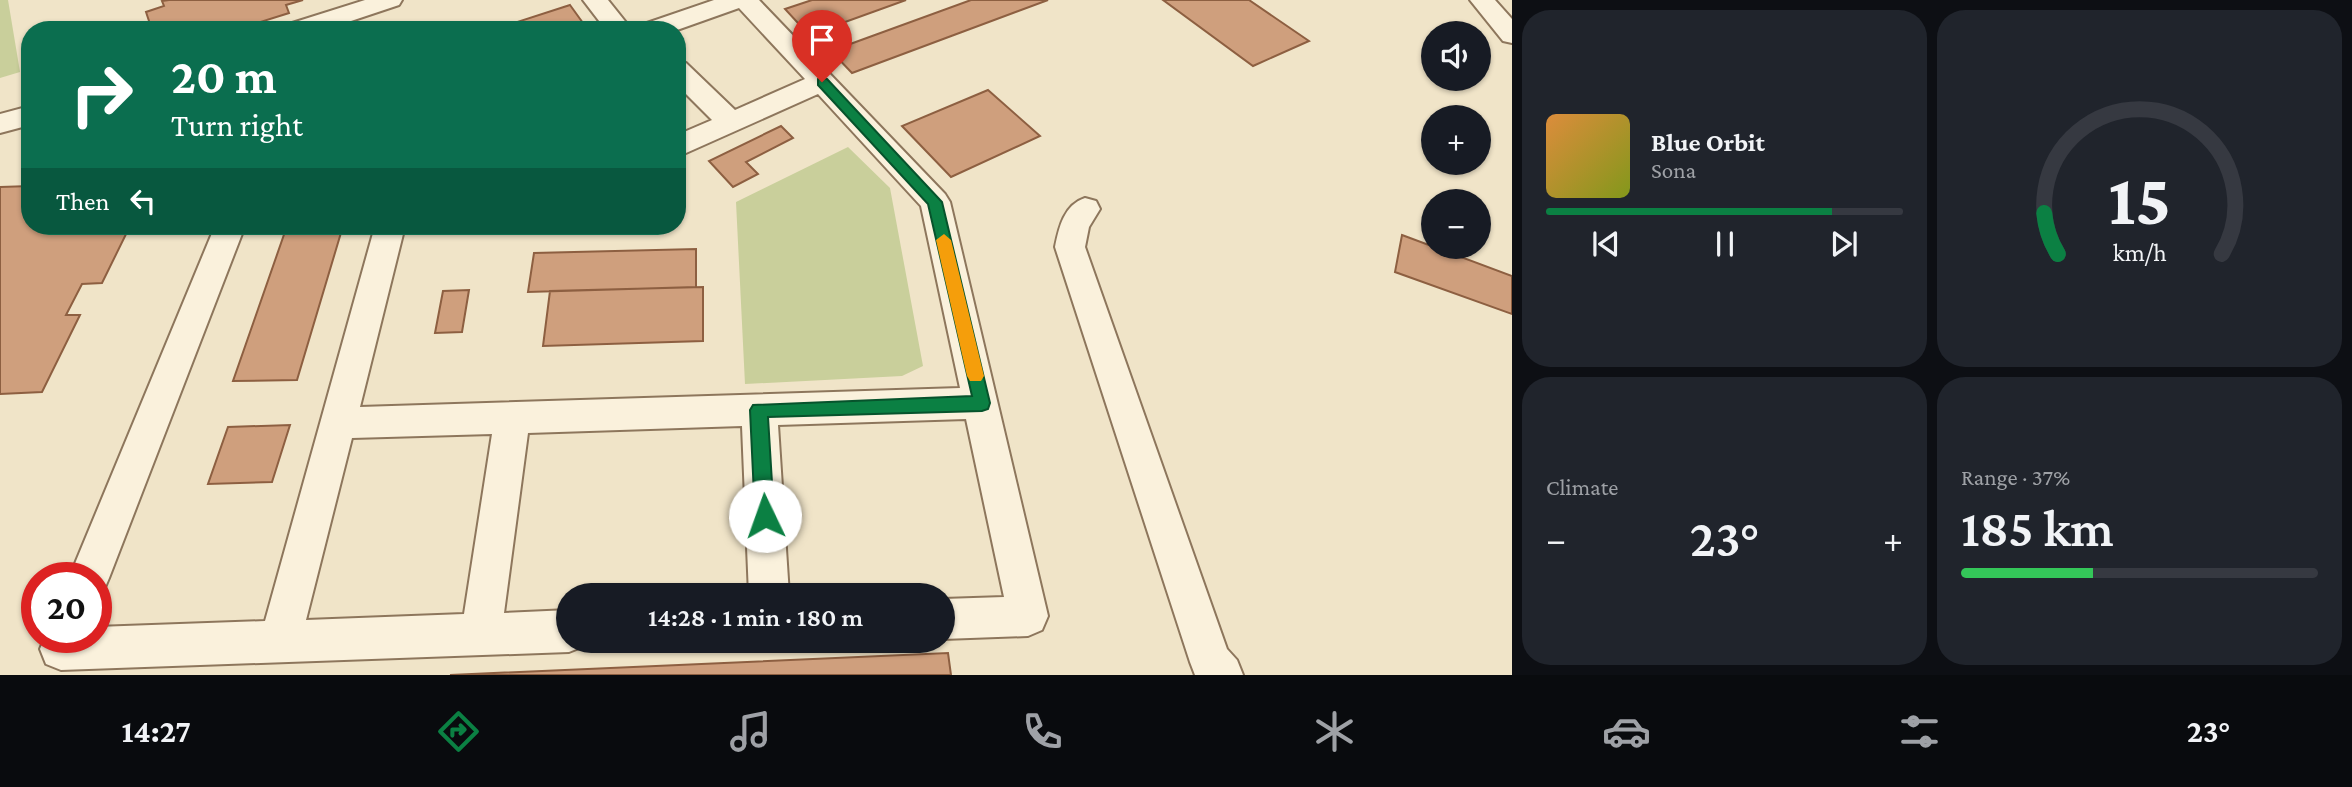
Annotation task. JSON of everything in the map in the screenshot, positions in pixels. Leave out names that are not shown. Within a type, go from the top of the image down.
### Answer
[{"type":"street","points":[[326,21],[390,0]]},
{"type":"street","points":[[595,0],[612,21]]},
{"type":"street","points":[[678,21],[738,0]]},
{"type":"street","points":[[745,0],[935,202],[1028,616],[955,619]]},
{"type":"street","points":[[1482,0],[1512,35]]},
{"type":"street","points":[[686,78],[731,123]]},
{"type":"street","points":[[686,142],[822,82]]},
{"type":"street","points":[[0,124],[21,118]]},
{"type":"street","points":[[1086,209],[1074,225],[1070,247],[1210,662],[1222,675]]},
{"type":"street","points":[[95,562],[226,235]]},
{"type":"street","points":[[280,642],[388,235]]},
{"type":"street","points":[[339,424],[982,403]]},
{"type":"street","points":[[759,410],[768,583]]},
{"type":"street","points":[[481,635],[512,418]]},
{"type":"street","points":[[59,654],[556,632]]},
{"type":"green space","points":[[0,0],[8,0],[20,72],[0,78]]},
{"type":"green space","points":[[848,147],[890,188],[923,366],[902,376],[745,384],[736,202]]},
{"type":"building","points":[[303,0],[286,5],[289,13],[264,21],[149,21],[146,12],[164,6],[162,1]]},
{"type":"building","points":[[812,0],[906,0],[809,35],[785,9]]},
{"type":"building","points":[[971,0],[1048,0],[852,73],[831,51]]},
{"type":"building","points":[[1163,0],[1249,0],[1309,41],[1253,66]]},
{"type":"building","points":[[570,5],[582,21],[520,21]]},
{"type":"building","points":[[988,90],[1040,136],[951,177],[902,126]]},
{"type":"building","points":[[781,126],[793,138],[746,162],[758,174],[733,187],[709,161]]},
{"type":"building","points":[[21,186],[21,235],[126,235],[102,283],[82,284],[66,315],[80,315],[42,392],[0,394],[0,187]]},
{"type":"building","points":[[284,235],[340,235],[297,380],[233,381]]},
{"type":"building","points":[[1402,235],[1421,242],[1421,259],[1466,259],[1512,276],[1512,314],[1395,272]]},
{"type":"building","points":[[696,249],[696,287],[528,292],[534,253]]},
{"type":"building","points":[[703,287],[703,341],[543,346],[550,291]]},
{"type":"building","points":[[469,290],[462,332],[435,333],[443,291]]},
{"type":"building","points":[[290,425],[272,482],[208,484],[228,427]]},
{"type":"building","points":[[948,653],[951,675],[450,675]]},
{"type":"slow traffic","points":[[944,240],[975,376]]},
{"type":"route","points":[[765,516],[759,410],[982,403],[935,202],[822,82]]}]
